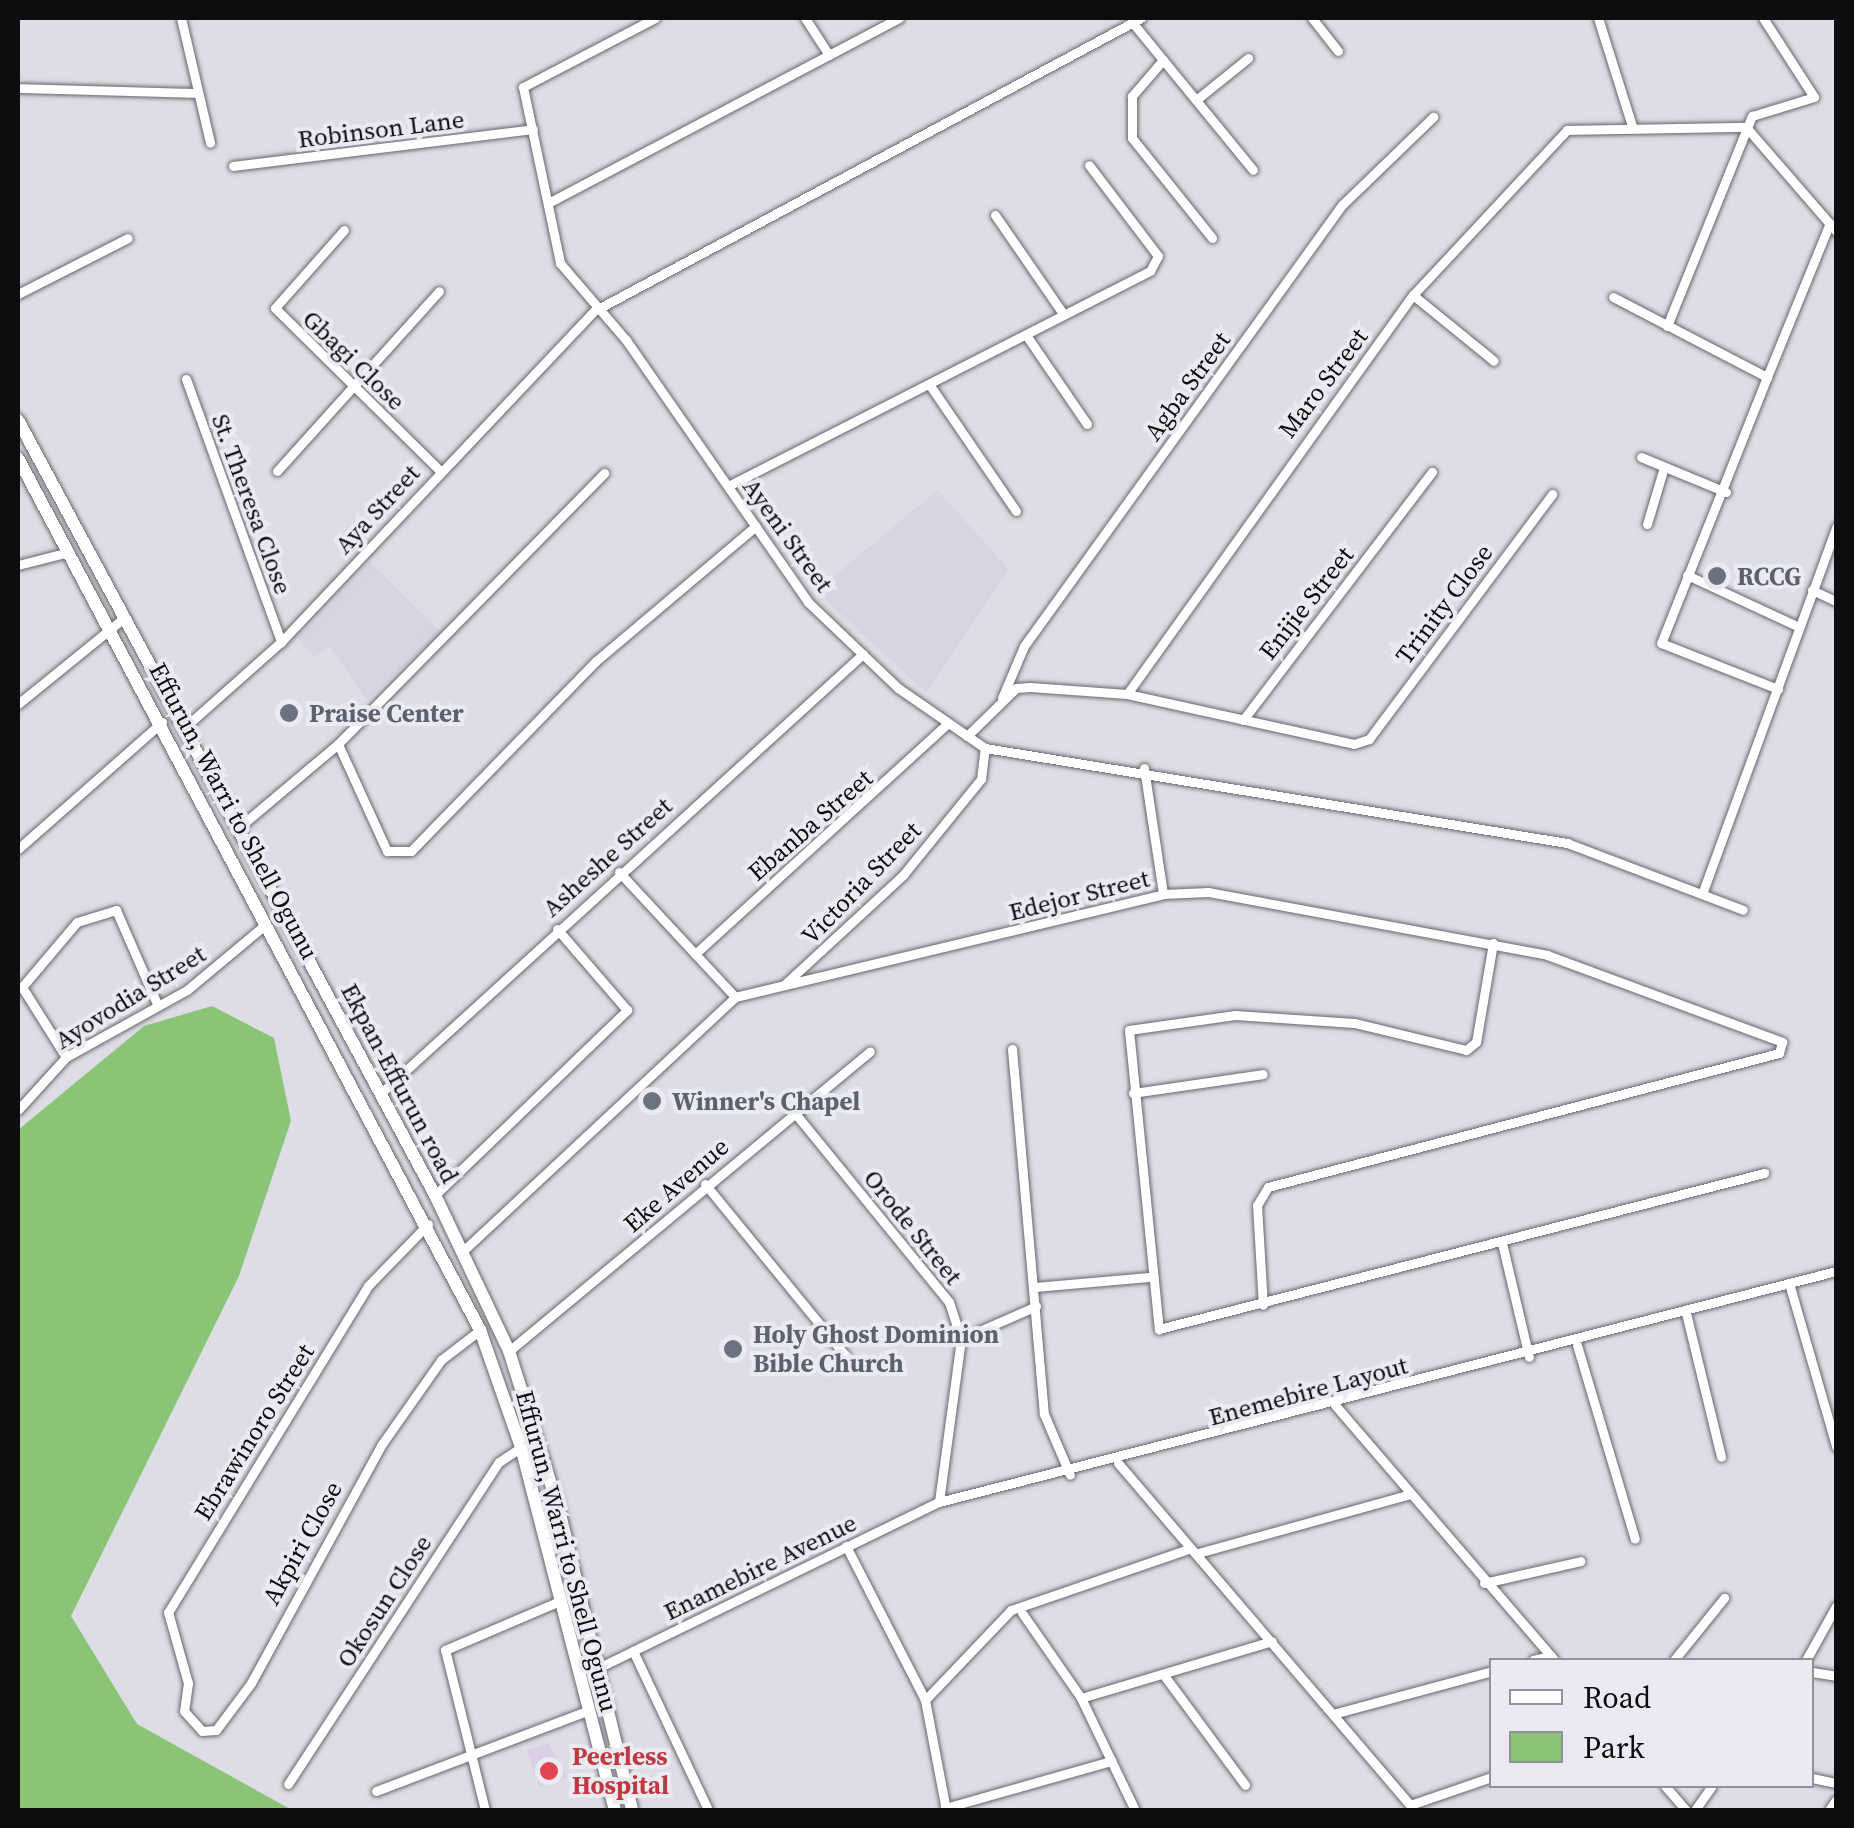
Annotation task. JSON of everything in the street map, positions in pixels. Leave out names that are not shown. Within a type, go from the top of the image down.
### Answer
[{"type":"main road","name":"Ekpan-Effurun road","points":[[18,420],[435,1195],[509,1351],[598,1668],[632,1810]]},
{"type":"main road","name":"Effurun, Warri to Shell Ogunu","points":[[18,458],[429,1223],[480,1330],[522,1448],[615,1810]]},
{"type":"street","points":[[181,18],[210,144]]},
{"type":"street","name":"Ayeni Street","points":[[656,18],[533,77],[522,94],[550,202],[560,263],[594,311],[626,340],[808,602],[862,654],[947,724],[985,748]]},
{"type":"street","points":[[805,18],[829,55]]},
{"type":"street","points":[[550,202],[899,18]]},
{"type":"street","points":[[1312,18],[1338,51]]},
{"type":"street","points":[[1598,18],[1632,126],[1746,127],[1833,227],[1768,377],[1726,492],[1687,575],[1664,651],[1778,689]]},
{"type":"street","points":[[1667,326],[1746,127],[1756,112],[1814,97],[1763,18]]},
{"type":"street","points":[[1136,20],[1163,60],[1253,170]]},
{"type":"street","name":"Aya Street","points":[[184,728],[281,642],[439,470],[594,311],[1136,20]]},
{"type":"street","points":[[1196,100],[1248,58]]},
{"type":"street","points":[[1163,60],[1132,96],[1132,138],[1212,238]]},
{"type":"street","points":[[18,88],[197,93]]},
{"type":"street","name":"Agba Street","points":[[1002,700],[1024,646],[1342,205],[1433,117]]},
{"type":"street","name":"Maro Street","points":[[1127,694],[1413,295],[1556,138],[1582,126],[1632,126]]},
{"type":"street","name":"Robinson Lane","points":[[233,166],[533,129]]},
{"type":"street","points":[[728,486],[1157,264],[1088,166]]},
{"type":"street","points":[[994,215],[1064,315]]},
{"type":"street","name":"Gbagi Close","points":[[344,230],[275,308],[439,470]]},
{"type":"street","points":[[18,294],[128,238]]},
{"type":"street","points":[[277,470],[439,291]]},
{"type":"street","points":[[1413,295],[1494,361]]},
{"type":"street","points":[[1613,297],[1768,377]]},
{"type":"street","points":[[1026,334],[1087,424]]},
{"type":"street","name":"St. Theresa Close","points":[[186,379],[281,642]]},
{"type":"street","points":[[929,384],[1016,511]]},
{"type":"street","points":[[1641,457],[1726,492]]},
{"type":"street","points":[[1647,524],[1664,466]]},
{"type":"street","points":[[237,829],[338,744],[604,472]]},
{"type":"street","name":"Enijie Street","points":[[1243,720],[1432,472]]},
{"type":"street","name":"Trinity Close","points":[[1243,720],[1354,744],[1369,739],[1552,494]]},
{"type":"street","points":[[338,744],[387,852],[411,851],[596,661],[756,526]]},
{"type":"street","points":[[1702,894],[1836,527]]},
{"type":"street","points":[[18,566],[69,552]]},
{"type":"street","points":[[1687,575],[1799,627]]},
{"type":"street","points":[[1812,590],[1836,601]]},
{"type":"street","points":[[18,704],[108,624],[124,618]]},
{"type":"street","name":"Asheshe Street","points":[[381,1094],[619,872],[862,654]]},
{"type":"street","points":[[968,736],[1002,700],[1030,686],[1127,694],[1243,720]]},
{"type":"street","points":[[18,849],[162,722]]},
{"type":"street","name":"Ebanba Street","points":[[695,954],[947,724]]},
{"type":"street","points":[[985,748],[1144,768],[1567,844],[1743,910]]},
{"type":"street","name":"Victoria Street","points":[[782,987],[903,875],[981,779],[985,748]]},
{"type":"street","points":[[1144,768],[1163,894]]},
{"type":"street","points":[[464,1250],[734,997],[619,872]]},
{"type":"street","name":"Edejor Street","points":[[734,997],[1163,894],[1208,892],[1493,943],[1574,962],[1786,1049],[1268,1188],[1257,1205],[1263,1306]]},
{"type":"street","points":[[66,1056],[22,986],[78,922],[116,910],[158,1004]]},
{"type":"street","name":"Ayovodia Street","points":[[18,1110],[66,1056],[158,1004],[268,922]]},
{"type":"street","points":[[435,1195],[626,1010],[557,929]]},
{"type":"street","points":[[1493,943],[1472,1048],[1354,1023],[1235,1014],[1136,1025],[1127,1035],[1153,1320],[1168,1332],[1764,1173]]},
{"type":"street","points":[[1012,1050],[1044,1414],[1070,1475]]},
{"type":"street","name":"Eke Avenue","points":[[509,1351],[705,1184],[870,1051]]},
{"type":"street","points":[[1134,1094],[1262,1074]]},
{"type":"street","name":"Orode Street","points":[[794,1112],[949,1302],[961,1338]]},
{"type":"street","points":[[705,1184],[846,1356]]},
{"type":"street","name":"Ebrawinoro Street","points":[[188,1683],[168,1612],[368,1286],[429,1223]]},
{"type":"street","points":[[1502,1243],[1530,1357]]},
{"type":"street","name":"Enemebire Layout","points":[[939,1502],[1070,1475],[1577,1345],[1836,1271]]},
{"type":"street","points":[[1035,1286],[1149,1278]]},
{"type":"street","points":[[1789,1283],[1836,1446]]},
{"type":"street","points":[[939,1502],[961,1338],[1036,1306]]},
{"type":"street","points":[[1686,1314],[1721,1457]]},
{"type":"street","name":"Akpiri Close","points":[[188,1683],[184,1711],[202,1731],[216,1730],[382,1444],[442,1360],[480,1330]]},
{"type":"street","points":[[1577,1345],[1636,1539]]},
{"type":"street","points":[[1335,1406],[1407,1495],[1552,1658]]},
{"type":"street","name":"Okosun Close","points":[[288,1784],[499,1462],[522,1448]]},
{"type":"street","points":[[1118,1463],[1412,1808],[1489,1778]]},
{"type":"street","points":[[1198,1553],[1407,1495]]},
{"type":"street","name":"Enamebire Avenue","points":[[598,1668],[939,1502]]},
{"type":"street","points":[[846,1546],[924,1700],[946,1809],[1111,1761]]},
{"type":"street","points":[[924,1700],[997,1619],[1022,1614],[1188,1549]]},
{"type":"street","points":[[1484,1583],[1581,1561]]},
{"type":"street","points":[[1676,1658],[1724,1598]]},
{"type":"street","points":[[485,1810],[445,1650],[562,1600]]},
{"type":"street","points":[[1807,1658],[1836,1606]]},
{"type":"street","points":[[1022,1614],[1081,1698],[1135,1810]]},
{"type":"street","points":[[1081,1698],[1272,1641]]},
{"type":"street","points":[[633,1651],[708,1810]]},
{"type":"street","points":[[1333,1714],[1489,1672]]},
{"type":"street","points":[[1163,1674],[1245,1784]]},
{"type":"street","points":[[376,1791],[587,1711]]},
{"type":"street","points":[[1667,1788],[1686,1810]]},
{"type":"street","points":[[1694,1810],[1710,1788]]},
{"type":"street","points":[[1829,1810],[1836,1800]]},
{"type":"shaded area","points":[[938,490],[1009,570],[926,692],[816,591]]},
{"type":"shaded area","points":[[370,562],[441,632],[367,700],[330,647],[314,657],[298,638]]},
{"type":"shaded area","name":"Peerless Hospital","points":[[549,1743],[567,1778],[539,1787],[527,1750]]},
{"type":"green space","points":[[212,1006],[274,1038],[291,1121],[239,1276],[71,1616],[137,1724],[292,1810],[18,1810],[18,1130],[144,1026]]},
{"type":"place","name":"RCCG","points":[[1717,576]]},
{"type":"place","name":"Praise Center","points":[[289,713]]},
{"type":"place","name":"Winner's Chapel","points":[[652,1101]]},
{"type":"place","name":"Holy Ghost Dominion Bible Church","points":[[733,1349]]},
{"type":"place","name":"Peerless Hospital","points":[[549,1771]]}]
